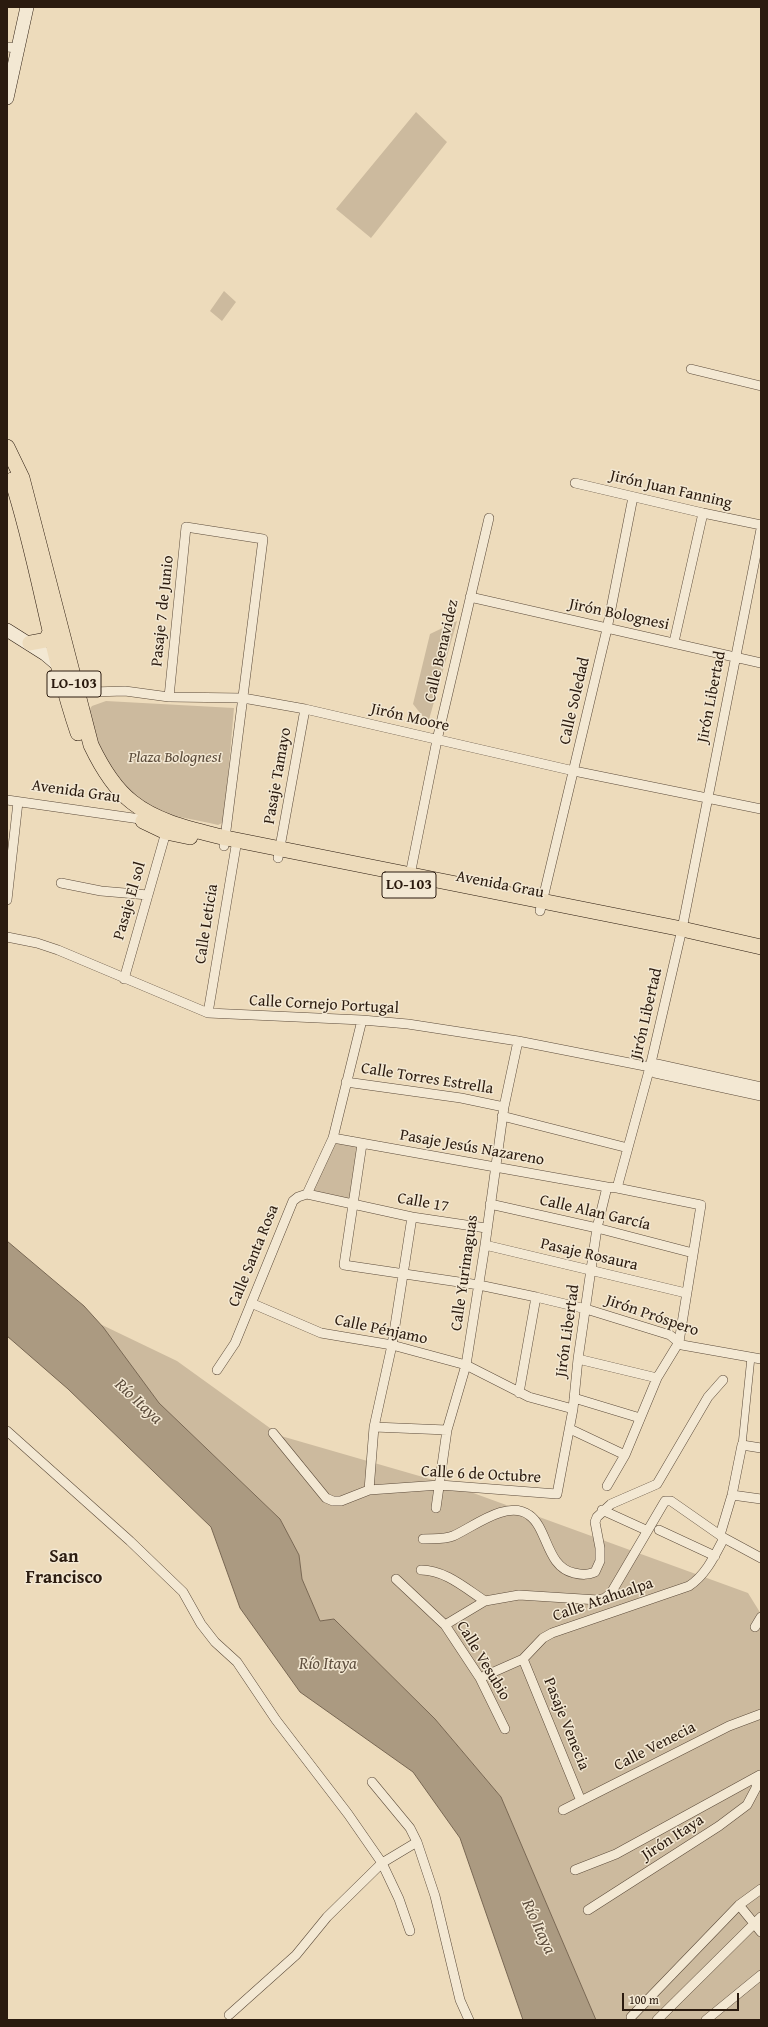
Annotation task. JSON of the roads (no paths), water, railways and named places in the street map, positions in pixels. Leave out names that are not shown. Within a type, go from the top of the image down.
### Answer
[{"type":"main road","points":[[7,98],[12,47],[27,7]]},
{"type":"main road","name":"LO-103","points":[[7,447],[24,485],[91,745],[102,766],[132,802],[152,815],[230,843]]},
{"type":"main road","name":"LO-103","points":[[7,469],[12,481],[51,630],[58,665]]},
{"type":"main road","points":[[7,630],[30,643],[58,665]]},
{"type":"main road","points":[[30,643],[46,640],[51,630]]},
{"type":"main road","name":"Avenida Grau","points":[[58,665],[87,759],[107,791],[122,807],[140,819],[166,832],[230,843],[541,907],[761,947]]},
{"type":"main road","name":"Avenida Grau","points":[[681,933],[761,955]]},
{"type":"street","points":[[691,370],[761,386]]},
{"type":"street","name":"Jirón Juan Fanning","points":[[575,483],[761,525]]},
{"type":"street","name":"Calle Soledad","points":[[541,907],[607,629],[633,497]]},
{"type":"street","points":[[674,642],[703,513]]},
{"type":"street","name":"Calle Benavidez","points":[[408,880],[437,740],[489,518]]},
{"type":"street","name":"Calle Leticia","points":[[186,527],[263,539],[243,698],[230,843],[208,1013]]},
{"type":"street","name":"Pasaje 7 de Junio","points":[[169,697],[186,527]]},
{"type":"street","name":"Jirón Libertad","points":[[617,1188],[650,1067],[681,933],[734,658],[761,528]]},
{"type":"street","name":"Jirón Bolognesi","points":[[470,597],[607,629],[674,642],[734,658],[761,663]]},
{"type":"street","name":"Jirón Moore","points":[[58,665],[74,682],[83,689],[92,692],[136,692],[169,697],[243,698],[305,709],[437,740],[708,799],[761,809]]},
{"type":"street","name":"Pasaje Tamayo","points":[[279,854],[305,709]]},
{"type":"street","points":[[7,900],[11,800]]},
{"type":"street","name":"Avenida Grau","points":[[11,800],[140,819]]},
{"type":"street","name":"Pasaje El sol","points":[[124,979],[166,832]]},
{"type":"street","points":[[61,882],[101,891],[148,895]]},
{"type":"street","name":"Calle Cornejo Portugal","points":[[7,937],[37,943],[58,950],[208,1013],[362,1020],[408,1024],[518,1042],[650,1067]]},
{"type":"street","points":[[307,1194],[333,1138],[362,1020]]},
{"type":"street","name":"Calle Yurimaguas","points":[[436,1508],[447,1430],[466,1365],[485,1245],[486,1228],[503,1111],[518,1042]]},
{"type":"street","points":[[761,1087],[657,1064],[650,1067],[655,1073],[761,1096]]},
{"type":"street","name":"Calle Torres Estrella","points":[[346,1082],[461,1098],[628,1148]]},
{"type":"street","name":"Pasaje Jesús Nazareno","points":[[333,1138],[495,1165],[607,1186]]},
{"type":"street","points":[[354,1205],[362,1144]]},
{"type":"street","points":[[607,1186],[701,1205],[678,1342],[657,1378],[625,1455],[607,1486]]},
{"type":"street","name":"Jirón Libertad","points":[[557,1494],[570,1429],[578,1359],[597,1228],[607,1186]]},
{"type":"street","name":"Calle 17","points":[[307,1194],[412,1217],[486,1228]]},
{"type":"street","name":"Calle Santa Rosa","points":[[217,1370],[235,1343],[293,1201],[298,1197],[307,1194]]},
{"type":"street","name":"Calle Alan García","points":[[490,1204],[597,1228],[693,1253]]},
{"type":"street","name":"Jirón Próspero","points":[[354,1205],[344,1264],[479,1285],[536,1297],[586,1309],[670,1335],[682,1345],[761,1359]]},
{"type":"street","points":[[370,1490],[374,1427],[392,1345],[412,1217]]},
{"type":"street","name":"Pasaje Rosaura","points":[[485,1245],[686,1293]]},
{"type":"street","points":[[519,1393],[536,1297]]},
{"type":"street","name":"Calle Pénjamo","points":[[251,1303],[320,1333],[392,1345],[466,1365],[529,1398],[573,1409]]},
{"type":"street","name":"Calle Atahualpa","points":[[480,1678],[523,1659],[543,1638],[552,1633],[689,1586],[698,1580],[715,1556],[722,1536],[732,1495],[742,1445],[751,1357]]},
{"type":"street","points":[[578,1359],[657,1378]]},
{"type":"street","points":[[423,1539],[438,1539],[452,1536],[499,1513],[517,1511],[529,1515],[539,1528],[557,1564],[569,1572],[585,1575],[595,1572],[600,1561],[600,1548],[595,1522],[597,1517],[602,1510],[622,1499],[657,1484],[708,1397],[723,1380]]},
{"type":"street","points":[[574,1398],[640,1418]]},
{"type":"street","points":[[374,1427],[447,1430]]},
{"type":"street","points":[[570,1429],[625,1455]]},
{"type":"street","points":[[7,1431],[130,1541],[183,1592],[201,1624],[215,1642],[236,1662],[268,1709],[348,1814],[382,1863],[399,1899],[410,1931]]},
{"type":"street","name":"Calle 6 de Octubre","points":[[273,1433],[326,1498],[333,1501],[341,1501],[370,1490],[440,1485],[557,1494]]},
{"type":"street","points":[[742,1445],[761,1448]]},
{"type":"street","points":[[732,1495],[761,1499]]},
{"type":"street","points":[[444,1625],[485,1602],[519,1595],[591,1600],[605,1598],[611,1593],[646,1530],[665,1501],[670,1501],[722,1536],[761,1558]]},
{"type":"street","points":[[602,1510],[646,1530]]},
{"type":"street","points":[[659,1530],[715,1556]]},
{"type":"street","points":[[421,1570],[432,1570],[450,1578],[485,1602]]},
{"type":"street","name":"Calle Vesubio","points":[[396,1579],[444,1625],[480,1678],[504,1729]]},
{"type":"street","points":[[755,1627],[761,1617]]},
{"type":"street","name":"Pasaje Venecia","points":[[523,1659],[581,1801]]},
{"type":"street","name":"Calle Venecia","points":[[563,1810],[729,1726],[761,1714]]},
{"type":"street","name":"Jirón Itaya","points":[[575,1870],[622,1851],[759,1776]]},
{"type":"street","name":"Jirón Itaya","points":[[588,1910],[719,1826],[747,1805],[756,1788],[759,1776]]},
{"type":"street","points":[[372,1782],[410,1828],[417,1842],[435,1896],[460,2000],[469,2020]]},
{"type":"street","points":[[229,2015],[296,1955],[327,1918],[382,1863],[417,1842]]},
{"type":"street","points":[[631,2016],[739,1905],[761,1889]]},
{"type":"street","points":[[739,1905],[757,1920],[761,1932]]},
{"type":"street","points":[[657,2020],[757,1920]]},
{"type":"street","points":[[706,2020],[743,1988],[761,1976]]},
{"type":"water","name":"Río Itaya","points":[[7,1241],[84,1306],[103,1327],[159,1403],[280,1519],[299,1555],[302,1579],[320,1621],[334,1619],[435,1719],[501,1797],[596,2020],[523,2020],[460,1838],[413,1772],[300,1692],[240,1608],[211,1527],[68,1389],[7,1336]]},
{"type":"district","name":"San Francisco","points":[[64,1567]]},
{"type":"park label","name":"Plaza Bolognesi","points":[[175,758]]}]
